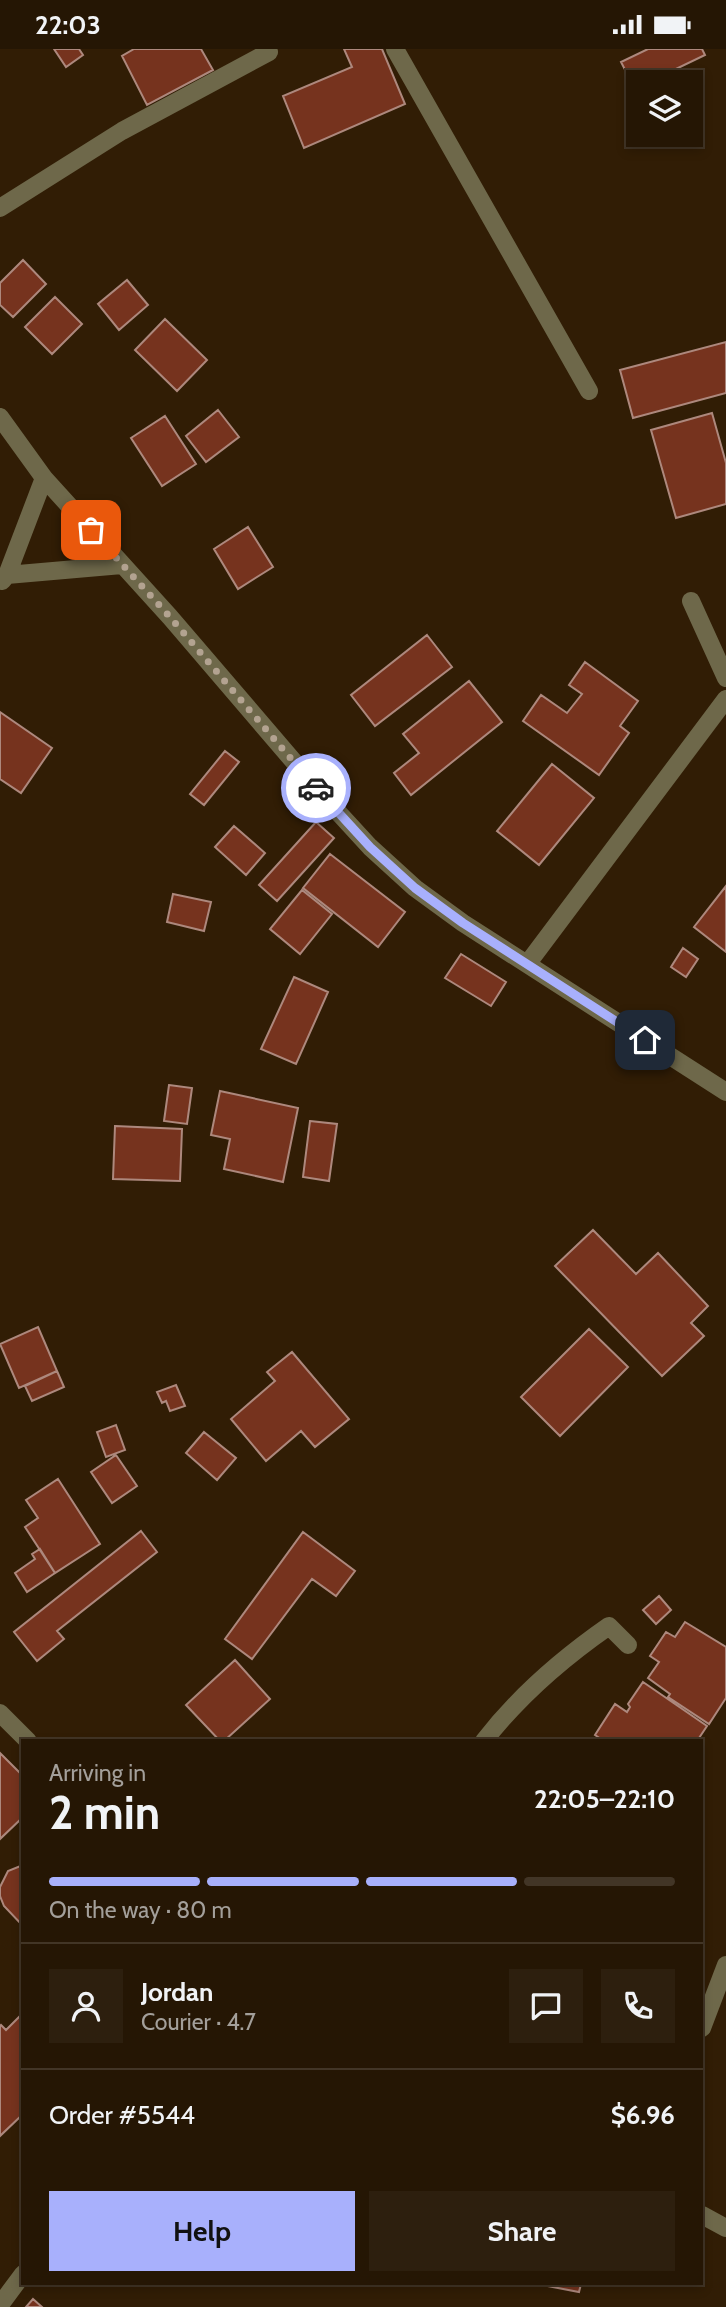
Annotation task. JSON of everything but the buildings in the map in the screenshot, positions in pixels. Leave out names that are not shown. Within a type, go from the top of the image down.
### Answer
[{"type":"street","points":[[396,49],[589,391]]},
{"type":"street","points":[[0,208],[122,131],[269,52]]},
{"type":"street","points":[[0,417],[44,478],[370,847],[425,895],[463,923],[726,1091]]},
{"type":"street","points":[[44,478],[3,579],[122,565]]},
{"type":"street","points":[[691,601],[726,678]]},
{"type":"street","points":[[527,963],[726,699]]},
{"type":"street","points":[[486,1739],[509,1709],[609,1626],[628,1644]]},
{"type":"street","points":[[0,1713],[26,1739]]},
{"type":"street","points":[[703,2025],[726,1965]]},
{"type":"street","points":[[703,2216],[726,2228]]},
{"type":"street","points":[[0,2305],[21,2277]]},
{"type":"way so far","points":[[91,530],[170,617],[316,788]]},
{"type":"route","points":[[316,788],[370,847],[415,888],[463,923],[645,1040]]}]
